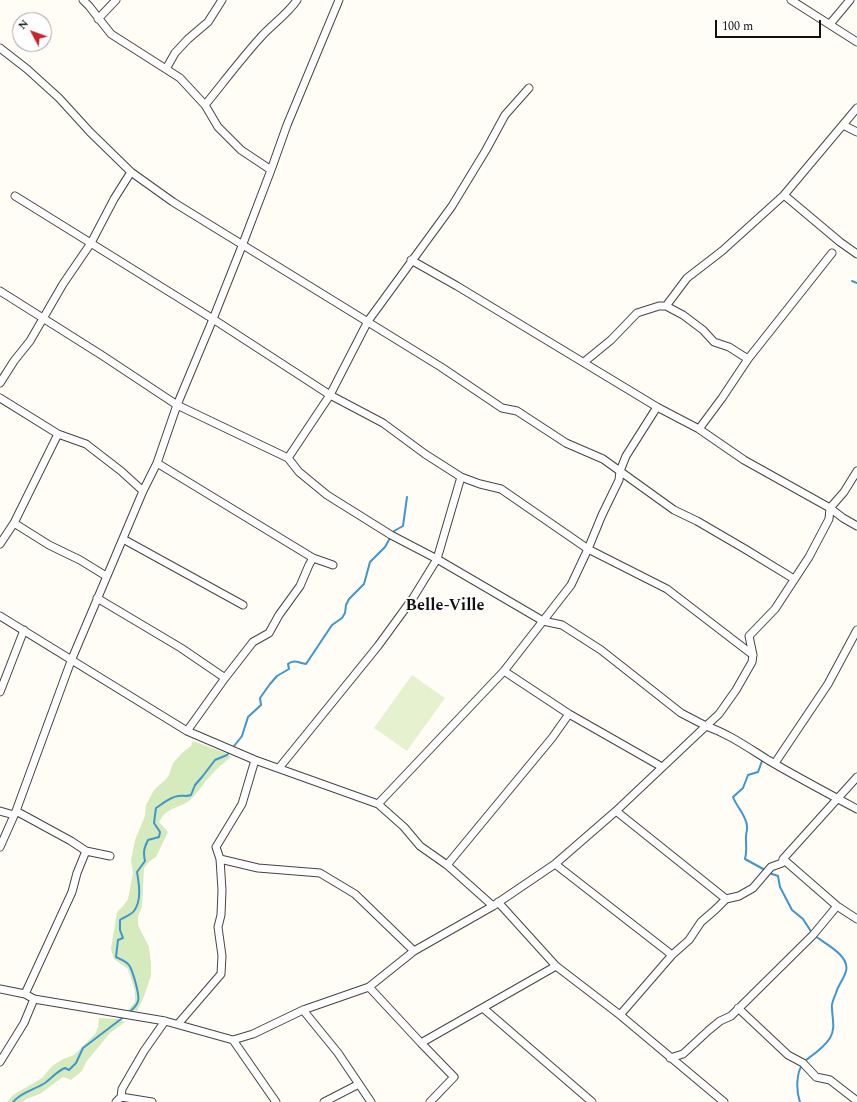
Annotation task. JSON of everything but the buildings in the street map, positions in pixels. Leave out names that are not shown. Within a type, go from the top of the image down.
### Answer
[{"type":"street","points":[[82,0],[89,6],[110,34],[180,78],[205,105],[218,127],[241,150],[271,170]]},
{"type":"street","points":[[98,19],[116,0]]},
{"type":"street","points":[[166,70],[175,53],[188,39],[208,22],[222,0]]},
{"type":"street","points":[[205,105],[259,39],[277,20],[284,16],[297,0]]},
{"type":"street","points":[[0,847],[15,813],[71,661],[106,576],[157,463],[177,405],[242,246],[287,125],[339,0]]},
{"type":"street","points":[[791,0],[857,42]]},
{"type":"street","points":[[830,24],[850,0]]},
{"type":"street","points":[[0,48],[27,69],[59,98],[90,132],[131,172],[173,202],[242,246],[368,321],[502,408],[518,411],[566,442],[603,459],[674,510],[697,521],[794,579]]},
{"type":"street","points":[[288,458],[330,395],[368,321],[411,260],[452,206],[505,115],[529,88]]},
{"type":"street","points":[[666,306],[687,278],[722,251],[784,195],[857,108]]},
{"type":"street","points":[[843,125],[857,132]]},
{"type":"street","points":[[0,384],[14,361],[30,341],[63,284],[91,243],[114,199],[131,172]]},
{"type":"street","points":[[784,195],[840,242],[857,254]]},
{"type":"street","points":[[15,196],[213,319],[330,395],[383,423],[425,454],[461,477],[480,484],[501,489],[588,548],[667,589],[753,654]]},
{"type":"street","points":[[699,429],[748,359],[832,253]]},
{"type":"street","points":[[411,260],[457,286],[657,407],[699,429],[744,460],[830,508],[842,518],[857,526]]},
{"type":"street","points":[[0,291],[177,405],[288,458],[299,472],[327,495],[387,533],[543,621],[562,625],[601,650],[681,713],[736,739],[775,764],[857,809]]},
{"type":"street","points":[[584,362],[611,340],[637,313],[659,306],[666,306],[683,315],[714,342],[729,347],[748,359]]},
{"type":"street","points":[[0,398],[58,434],[86,444],[121,471],[143,492]]},
{"type":"street","points":[[378,804],[504,671],[571,585],[602,514],[619,480],[620,471],[626,456],[657,407]]},
{"type":"street","points":[[0,544],[14,523],[58,434]]},
{"type":"street","points":[[157,463],[313,558],[333,565]]},
{"type":"street","points":[[0,989],[25,994],[34,999],[165,1021],[234,1040],[253,1034],[303,1010],[369,987],[414,951],[495,904],[555,864],[616,811],[719,714],[736,690],[752,662],[753,654],[749,636],[775,609],[809,557],[829,519],[830,508],[844,492],[857,471]]},
{"type":"street","points":[[279,768],[378,646],[413,598],[437,560],[461,477]]},
{"type":"street","points":[[14,523],[49,545],[80,560],[106,576]]},
{"type":"street","points":[[123,539],[243,605]]},
{"type":"street","points":[[187,731],[253,642],[269,633],[279,615],[300,586],[313,558]]},
{"type":"street","points":[[97,598],[181,648],[225,678]]},
{"type":"street","points":[[0,616],[187,731],[255,760],[378,804],[404,827],[420,846],[447,865],[495,904],[556,966],[620,1015],[724,1102]]},
{"type":"street","points":[[0,692],[24,630]]},
{"type":"street","points":[[775,764],[828,684],[857,630]]},
{"type":"street","points":[[504,671],[569,714],[662,767]]},
{"type":"street","points":[[447,865],[552,738],[569,714]]},
{"type":"street","points":[[178,1024],[221,974],[222,950],[218,928],[221,915],[222,890],[220,859],[216,847],[242,804],[255,760]]},
{"type":"street","points":[[620,1015],[672,955],[689,940],[701,922],[726,900],[739,896],[753,888],[771,867],[782,863],[783,859],[857,777]]},
{"type":"street","points":[[0,810],[15,813],[72,841],[86,851],[110,856]]},
{"type":"street","points":[[616,811],[726,900]]},
{"type":"street","points":[[25,994],[72,892],[77,873],[86,851]]},
{"type":"street","points":[[220,859],[258,868],[320,873],[355,894],[414,951]]},
{"type":"street","points":[[783,859],[837,906],[857,919]]},
{"type":"street","points":[[555,864],[672,955]]},
{"type":"street","points":[[670,1058],[683,1054],[709,1030],[731,1016],[813,935],[837,906]]},
{"type":"street","points":[[421,1043],[556,966]]},
{"type":"street","points":[[369,987],[454,1077],[430,1102]]},
{"type":"street","points":[[0,1062],[24,1023],[34,999]]},
{"type":"street","points":[[484,1008],[592,1102]]},
{"type":"street","points":[[738,1008],[788,1055],[802,1063],[816,1077],[830,1080],[857,1101]]},
{"type":"street","points":[[303,1010],[338,1052],[371,1102]]},
{"type":"street","points":[[152,1102],[118,1100],[122,1089],[144,1050],[165,1021]]},
{"type":"street","points":[[234,1040],[276,1102]]},
{"type":"street","points":[[324,1102],[359,1084]]},
{"type":"green space","points":[[412,675],[445,698],[407,751],[374,728]]},
{"type":"green space","points":[[193,741],[226,753],[231,757],[208,778],[192,798],[184,804],[167,812],[159,822],[168,832],[156,857],[144,868],[142,907],[138,916],[138,925],[149,947],[151,976],[137,1011],[128,1010],[135,1002],[135,991],[128,969],[114,959],[111,949],[117,912],[128,899],[133,873],[131,861],[135,840],[145,816],[146,805],[154,790],[169,775],[173,763],[191,746]]},
{"type":"green space","points":[[99,1018],[119,1019],[125,1022],[110,1033],[86,1062],[82,1071],[71,1080],[63,1077],[40,1094],[26,1099],[23,1102],[7,1102],[13,1095],[42,1078],[52,1066],[63,1059],[74,1055],[95,1034],[98,1028]]},
{"type":"waterway","points":[[852,281],[857,283]]},
{"type":"waterway","points":[[128,1013],[137,1005],[138,994],[131,968],[125,961],[116,957],[118,940],[123,938],[120,930],[120,920],[133,912],[137,907],[139,897],[137,872],[145,861],[144,850],[148,840],[159,837],[160,832],[154,823],[156,808],[172,798],[191,795],[195,785],[215,760],[227,755],[242,736],[248,717],[261,705],[260,698],[277,676],[289,669],[288,664],[290,663],[294,662],[306,664],[332,625],[342,618],[349,599],[364,584],[370,562],[385,547],[394,531],[403,526],[407,497]]},
{"type":"waterway","points":[[762,761],[758,772],[748,775],[743,788],[733,797],[744,816],[747,825],[745,859],[765,870]]},
{"type":"waterway","points":[[769,873],[778,876],[780,887],[792,910],[803,919],[812,933]]},
{"type":"waterway","points":[[800,1102],[797,1087],[799,1072],[804,1062],[818,1051],[828,1041],[832,1034],[832,1003],[846,971],[846,966],[841,955],[815,936]]},
{"type":"waterway","points":[[13,1102],[24,1093],[45,1083],[62,1069],[65,1068],[69,1070],[76,1063],[83,1048],[125,1016]]},
{"type":"district","name":"Belle-Ville","points":[[445,607]]}]
